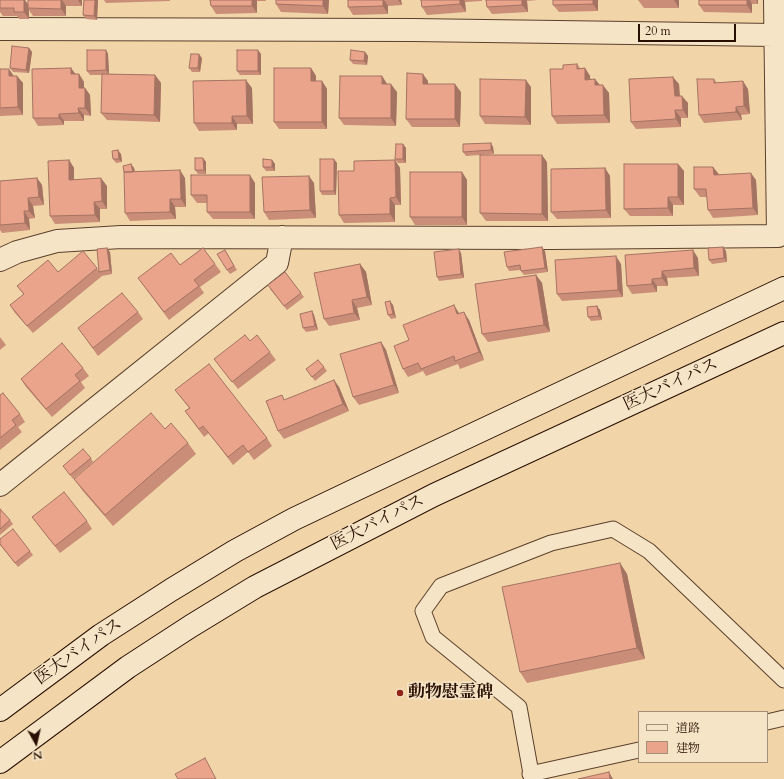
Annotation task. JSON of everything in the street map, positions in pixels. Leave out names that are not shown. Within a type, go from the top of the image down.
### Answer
[{"type":"street","points":[[0,260],[17,252],[57,241],[121,237],[559,238],[778,236],[779,35],[775,0]]},
{"type":"street","points":[[0,29],[413,30],[779,35]]},
{"type":"street","points":[[0,485],[277,263],[282,237]]},
{"type":"street","name":"医大バイパス","points":[[0,710],[101,635],[171,590],[255,540],[357,488],[784,288]]},
{"type":"street","name":"医大バイパス","points":[[0,762],[128,667],[255,587],[434,495],[784,333]]},
{"type":"lane","points":[[638,750],[531,776],[519,707],[433,637],[423,611],[442,586],[551,543],[613,529],[649,551],[784,680]]},
{"type":"lane","points":[[768,722],[784,718]]},
{"type":"building","points":[[0,0],[24,0],[24,12],[14,12],[14,8],[0,8]]},
{"type":"building","points":[[28,0],[61,0],[61,9],[28,8]]},
{"type":"building","points":[[84,0],[95,0],[94,16],[83,15]]},
{"type":"building","points":[[210,0],[252,0],[252,6],[211,6]]},
{"type":"building","points":[[276,0],[323,0],[323,6],[276,4]]},
{"type":"building","points":[[348,0],[383,0],[383,6],[348,7]]},
{"type":"building","points":[[421,0],[460,0],[460,4],[422,7]]},
{"type":"building","points":[[486,0],[522,0],[522,5],[487,7]]},
{"type":"building","points":[[553,0],[593,0],[593,4],[553,5]]},
{"type":"building","points":[[699,0],[747,0],[747,5],[699,5]]},
{"type":"building","points":[[12,46],[29,48],[26,70],[10,68]]},
{"type":"building","points":[[87,50],[106,50],[106,70],[87,71]]},
{"type":"building","points":[[237,50],[258,50],[258,71],[237,71]]},
{"type":"building","points":[[351,50],[365,52],[364,61],[350,60]]},
{"type":"building","points":[[191,54],[199,54],[198,68],[189,68]]},
{"type":"building","points":[[577,64],[577,69],[585,68],[585,80],[595,79],[595,85],[603,85],[604,115],[552,116],[550,69],[563,69],[563,65]]},
{"type":"building","points":[[71,68],[71,74],[79,74],[79,88],[85,88],[85,108],[78,108],[79,113],[59,114],[59,118],[33,118],[32,69]]},
{"type":"building","points":[[274,68],[311,68],[311,81],[322,81],[322,122],[274,122]]},
{"type":"building","points":[[0,69],[9,69],[9,76],[17,76],[18,107],[0,108]]},
{"type":"building","points":[[407,73],[423,74],[423,84],[455,84],[455,119],[406,119]]},
{"type":"building","points":[[102,74],[155,75],[154,115],[101,113]]},
{"type":"building","points":[[340,76],[382,76],[382,84],[391,84],[391,118],[339,118]]},
{"type":"building","points":[[673,77],[675,96],[682,96],[683,110],[675,110],[676,119],[631,122],[629,79]]},
{"type":"building","points":[[480,79],[526,80],[525,117],[480,116]]},
{"type":"building","points":[[697,79],[714,79],[714,83],[743,81],[744,106],[736,107],[736,112],[699,115]]},
{"type":"building","points":[[246,80],[247,116],[232,116],[232,123],[194,123],[193,81]]},
{"type":"building","points":[[491,143],[491,150],[463,152],[463,144]]},
{"type":"building","points":[[396,144],[403,144],[403,159],[395,159]]},
{"type":"building","points":[[118,150],[119,159],[113,159],[112,151]]},
{"type":"building","points":[[480,155],[542,155],[542,214],[480,213]]},
{"type":"building","points":[[195,158],[203,158],[204,170],[195,170]]},
{"type":"building","points":[[263,159],[272,160],[272,167],[263,167]]},
{"type":"building","points":[[320,159],[334,159],[334,191],[320,191]]},
{"type":"building","points":[[69,160],[69,180],[101,178],[102,201],[94,202],[95,215],[50,216],[48,161]]},
{"type":"building","points":[[395,160],[396,197],[390,198],[390,214],[339,215],[338,171],[354,171],[354,161]]},
{"type":"building","points":[[131,164],[133,172],[124,172],[123,166]]},
{"type":"building","points":[[624,164],[678,164],[678,197],[668,197],[668,208],[624,209]]},
{"type":"building","points":[[694,167],[713,167],[714,175],[751,173],[753,208],[708,210],[706,189],[694,189]]},
{"type":"building","points":[[605,168],[606,210],[551,212],[551,169]]},
{"type":"building","points":[[180,170],[181,199],[170,199],[170,212],[125,213],[124,172]]},
{"type":"building","points":[[410,172],[462,172],[462,217],[410,217]]},
{"type":"building","points":[[191,175],[250,175],[250,212],[207,212],[207,195],[191,195]]},
{"type":"building","points":[[309,176],[310,210],[264,212],[262,177]]},
{"type":"building","points":[[37,178],[39,197],[28,198],[29,211],[24,211],[25,223],[0,225],[0,181]]},
{"type":"building","points":[[542,247],[545,268],[521,271],[520,265],[507,267],[504,252]]},
{"type":"building","points":[[723,247],[724,258],[709,260],[708,248]]},
{"type":"building","points":[[107,248],[110,270],[99,272],[97,249]]},
{"type":"building","points":[[203,248],[215,264],[194,280],[199,286],[164,312],[138,278],[171,253],[180,265]]},
{"type":"building","points":[[459,249],[461,274],[437,277],[434,252]]},
{"type":"building","points":[[225,250],[234,266],[227,270],[217,254]]},
{"type":"building","points":[[693,250],[694,268],[662,271],[662,278],[652,279],[652,284],[627,286],[625,255]]},
{"type":"building","points":[[83,251],[97,268],[27,326],[10,305],[24,294],[17,286],[48,260],[58,272]]},
{"type":"building","points":[[616,256],[618,290],[557,294],[555,260]]},
{"type":"building","points":[[360,264],[367,297],[352,300],[354,313],[324,319],[314,273]]},
{"type":"building","points":[[285,272],[301,293],[284,306],[268,285]]},
{"type":"building","points":[[536,275],[544,325],[482,334],[475,284]]},
{"type":"building","points":[[122,293],[138,312],[93,348],[78,328]]},
{"type":"building","points":[[390,301],[393,314],[388,315],[385,302]]},
{"type":"building","points":[[454,305],[457,314],[464,312],[479,352],[455,361],[454,356],[421,369],[418,363],[403,369],[394,346],[409,340],[403,325]]},
{"type":"building","points":[[597,306],[599,316],[588,317],[587,307]]},
{"type":"building","points":[[312,311],[315,326],[303,328],[300,314]]},
{"type":"building","points":[[245,335],[250,341],[257,335],[270,352],[232,382],[214,359]]},
{"type":"building","points":[[381,342],[394,385],[353,397],[340,354]]},
{"type":"building","points":[[62,343],[83,368],[75,375],[80,381],[46,409],[21,379]]},
{"type":"building","points":[[318,360],[324,367],[312,377],[306,369]]},
{"type":"building","points":[[209,364],[267,438],[248,452],[243,445],[228,457],[203,426],[199,429],[185,411],[190,408],[175,390]]},
{"type":"building","points":[[334,380],[343,404],[278,431],[266,401],[282,395],[284,400]]},
{"type":"building","points":[[3,393],[20,414],[12,420],[16,425],[0,438],[0,395]]},
{"type":"building","points":[[151,413],[165,429],[171,423],[188,443],[105,515],[74,479]]},
{"type":"building","points":[[83,449],[91,458],[70,475],[63,466]]},
{"type":"building","points":[[64,492],[87,521],[55,546],[32,517]]},
{"type":"building","points":[[0,509],[10,520],[0,529]]},
{"type":"building","points":[[13,529],[30,551],[15,563],[0,544],[0,539]]},
{"type":"building","points":[[620,563],[637,648],[520,672],[502,587]]},
{"type":"building","points":[[205,758],[216,779],[178,779],[175,774]]},
{"type":"building","points":[[609,772],[610,779],[578,779]]},
{"type":"place","name":"動物慰霊碑","points":[[400,693]]}]
